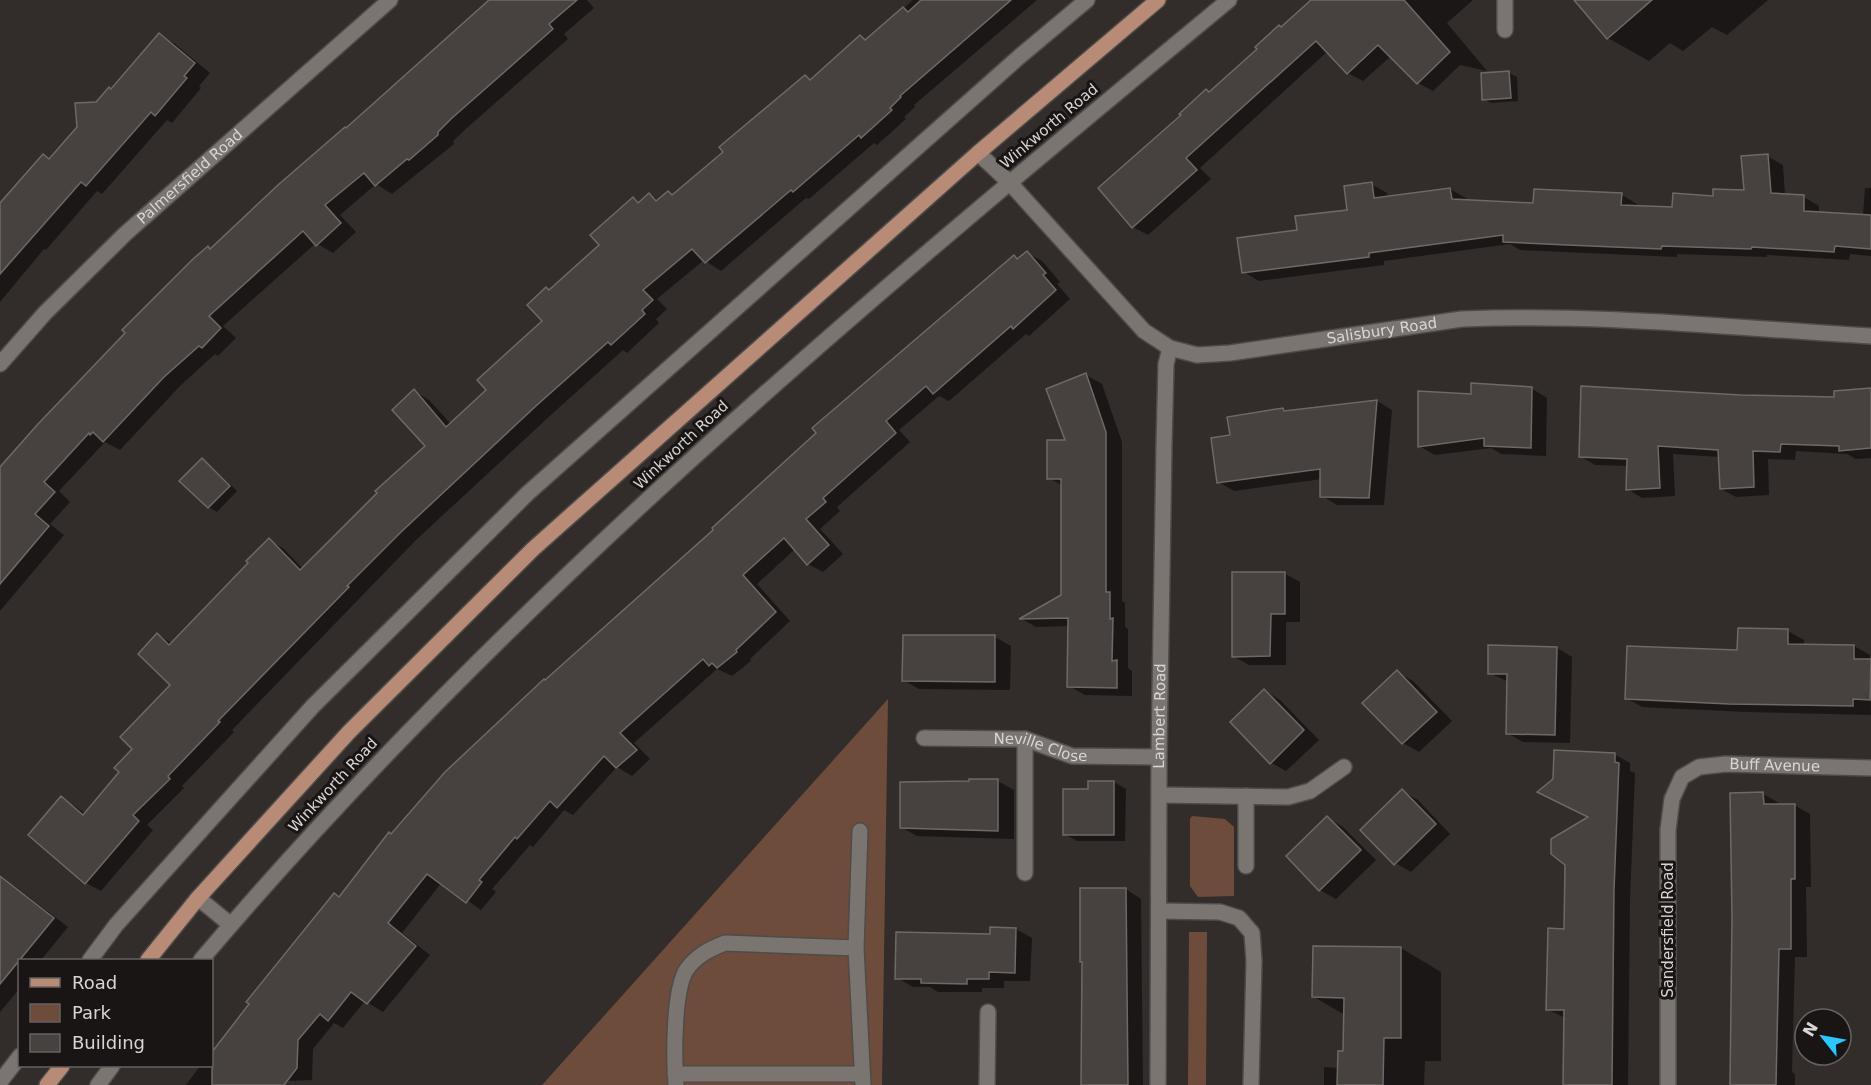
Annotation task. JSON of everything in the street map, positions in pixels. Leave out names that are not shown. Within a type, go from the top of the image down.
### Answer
[{"type":"main road","name":"Winkworth Road","points":[[149,959],[198,898],[349,732],[532,549],[978,153],[1158,0]]},
{"type":"main road","points":[[47,1085],[60,1067]]},
{"type":"street","name":"Palmersfield Road","points":[[0,364],[45,313],[125,234],[390,0]]},
{"type":"street","points":[[91,959],[116,925],[313,706],[528,493],[1019,57],[1087,0]]},
{"type":"street","name":"Winkworth Road","points":[[202,959],[378,762],[585,557],[755,401],[1009,182],[1229,0]]},
{"type":"street","points":[[1505,0],[1505,30]]},
{"type":"street","name":"Salisbury Road","points":[[978,153],[1009,182],[1144,331],[1170,348],[1197,355],[1230,353],[1462,319],[1487,318],[1630,321],[1871,336]]},
{"type":"street","name":"Lambert Road","points":[[1158,1085],[1159,757],[1165,387],[1166,364],[1170,348]]},
{"type":"street","name":"Neville Close","points":[[924,738],[1025,739],[1072,756],[1159,757]]},
{"type":"street","points":[[1025,739],[1025,873]]},
{"type":"street","name":"Buff Avenue","points":[[1682,777],[1698,767],[1726,764],[1871,768]]},
{"type":"street","points":[[1160,795],[1288,797],[1310,791],[1344,767]]},
{"type":"street","name":"Sandersfield Road","points":[[1668,1085],[1668,830],[1672,799],[1682,777]]},
{"type":"street","points":[[1246,796],[1246,866]]},
{"type":"street","points":[[856,948],[725,943],[705,950],[687,969],[680,984],[675,1080],[862,1080],[856,948],[860,831]]},
{"type":"street","points":[[198,898],[231,925]]},
{"type":"street","points":[[1159,911],[1220,912],[1239,918],[1252,933],[1254,961],[1251,1085]]},
{"type":"street","points":[[987,1085],[988,1012]]},
{"type":"street","points":[[0,1082],[18,1059]]},
{"type":"street","points":[[98,1085],[111,1067]]},
{"type":"green space","points":[[888,699],[882,1085],[542,1085]]},
{"type":"green space","points":[[1192,816],[1225,819],[1234,827],[1234,896],[1198,897],[1190,886],[1190,819]]},
{"type":"green space","points":[[1189,932],[1207,932],[1206,1085],[1188,1085]]},
{"type":"building","points":[[489,0],[577,0],[549,24],[553,29],[452,118],[438,132],[438,135],[409,160],[407,159],[375,186],[364,173],[325,205],[341,223],[316,246],[303,231],[209,316],[221,328],[202,348],[199,346],[164,377],[103,442],[93,432],[90,435],[89,433],[44,482],[55,492],[35,514],[49,526],[0,584],[0,467],[125,333],[122,330],[193,259],[208,246],[210,249],[278,185],[346,128]]},
{"type":"building","points":[[921,0],[1011,0],[900,96],[890,108],[892,110],[861,138],[859,135],[705,263],[692,249],[643,290],[653,300],[642,310],[645,314],[611,345],[608,342],[537,405],[401,532],[347,586],[349,587],[218,721],[220,722],[168,776],[170,779],[133,815],[139,821],[85,884],[28,835],[61,796],[83,815],[119,772],[114,768],[132,749],[120,737],[170,685],[138,654],[157,633],[169,645],[269,538],[300,570],[377,493],[375,491],[425,446],[392,410],[414,389],[446,427],[486,390],[477,380],[542,321],[527,305],[546,287],[549,290],[599,245],[590,235],[633,197],[638,203],[649,193],[656,201],[668,191],[672,195],[723,152],[719,147],[805,75],[810,80],[860,35],[865,40],[903,7],[908,12]]},
{"type":"building","points":[[1311,0],[1404,0],[1450,52],[1417,84],[1378,45],[1347,74],[1316,41],[1186,158],[1197,170],[1132,228],[1098,188],[1181,115],[1179,114],[1206,89],[1209,92],[1257,49],[1255,47],[1279,25],[1281,27]]},
{"type":"building","points":[[1574,0],[1652,0],[1607,39]]},
{"type":"building","points":[[159,33],[195,63],[184,76],[187,78],[155,116],[151,112],[86,186],[81,182],[0,274],[0,203],[43,154],[49,159],[77,127],[75,103],[96,102],[109,87],[111,89]]},
{"type":"building","points":[[1509,71],[1511,98],[1482,100],[1481,73]]},
{"type":"building","points":[[1768,154],[1771,193],[1804,195],[1804,211],[1871,215],[1871,249],[1835,246],[1834,252],[1752,247],[1751,249],[1662,246],[1661,249],[1503,242],[1503,235],[1369,253],[1369,257],[1242,273],[1237,238],[1297,230],[1295,216],[1347,210],[1344,186],[1372,182],[1374,198],[1450,188],[1452,199],[1533,203],[1534,189],[1622,193],[1621,205],[1672,207],[1673,193],[1713,196],[1713,189],[1744,190],[1741,156]]},
{"type":"building","points":[[1027,251],[1046,273],[1043,275],[1056,290],[1013,329],[1011,326],[933,394],[926,386],[886,421],[896,433],[823,498],[826,502],[806,519],[829,545],[807,565],[784,538],[743,575],[776,612],[736,650],[737,652],[717,668],[712,663],[709,666],[703,659],[620,733],[637,750],[616,768],[604,756],[557,808],[550,801],[517,839],[515,837],[479,880],[482,882],[466,903],[427,874],[388,923],[416,946],[367,1004],[351,992],[328,1021],[320,1014],[298,1040],[297,1068],[284,1085],[212,1085],[213,1051],[249,1004],[246,1002],[334,893],[339,897],[389,832],[391,834],[445,772],[544,679],[713,530],[712,528],[816,433],[812,428],[1014,255],[1017,259]]},
{"type":"building","points":[[1086,373],[1106,432],[1106,592],[1110,592],[1110,619],[1113,618],[1112,661],[1117,660],[1117,688],[1067,687],[1068,618],[1019,619],[1061,595],[1061,479],[1047,479],[1047,440],[1065,440],[1046,389]]},
{"type":"building","points":[[1471,383],[1532,387],[1531,448],[1484,446],[1484,438],[1418,447],[1418,391],[1471,394]]},
{"type":"building","points":[[1581,386],[1741,395],[1834,397],[1834,391],[1871,388],[1871,448],[1839,451],[1839,446],[1781,444],[1780,452],[1753,451],[1754,487],[1720,489],[1718,450],[1658,446],[1660,488],[1626,490],[1627,459],[1579,457]]},
{"type":"building","points":[[1377,400],[1369,498],[1320,497],[1320,469],[1217,483],[1211,438],[1230,435],[1227,417],[1283,408],[1284,411]]},
{"type":"building","points":[[202,458],[230,486],[208,508],[179,481]]},
{"type":"building","points":[[1232,572],[1285,572],[1285,614],[1271,614],[1270,656],[1232,657]]},
{"type":"building","points":[[1738,628],[1788,629],[1788,644],[1854,645],[1854,659],[1871,659],[1870,700],[1853,699],[1853,706],[1729,704],[1625,699],[1627,646],[1737,650]]},
{"type":"building","points":[[903,635],[995,635],[995,682],[902,681]]},
{"type":"building","points":[[1488,645],[1557,647],[1555,735],[1506,734],[1507,674],[1488,674]]},
{"type":"building","points":[[1397,670],[1437,712],[1402,744],[1362,703]]},
{"type":"building","points":[[1264,689],[1304,730],[1270,764],[1230,722]]},
{"type":"building","points":[[1554,750],[1615,753],[1615,762],[1619,763],[1614,890],[1612,1085],[1563,1085],[1564,1010],[1546,1010],[1548,928],[1564,929],[1565,865],[1551,854],[1551,839],[1588,817],[1537,792],[1553,779]]},
{"type":"building","points":[[969,779],[998,779],[998,831],[900,828],[900,782],[969,781]]},
{"type":"building","points":[[1088,781],[1114,781],[1114,835],[1063,835],[1063,789],[1088,789]]},
{"type":"building","points":[[1402,789],[1436,824],[1394,865],[1360,830]]},
{"type":"building","points":[[1763,792],[1764,804],[1795,804],[1795,879],[1791,879],[1791,949],[1779,949],[1776,1085],[1730,1085],[1732,918],[1730,793]]},
{"type":"building","points":[[1327,816],[1361,850],[1319,891],[1286,856]]},
{"type":"building","points":[[0,876],[54,918],[20,959],[18,959],[0,984]]},
{"type":"building","points":[[1080,888],[1126,888],[1128,1085],[1081,1085]]},
{"type":"building","points":[[990,927],[1016,928],[1015,973],[989,972],[989,979],[967,979],[967,984],[921,983],[921,979],[895,979],[896,932],[990,934]]},
{"type":"building","points":[[1313,946],[1401,947],[1401,1038],[1384,1038],[1383,1085],[1337,1085],[1338,1051],[1343,1051],[1344,998],[1312,997]]}]
